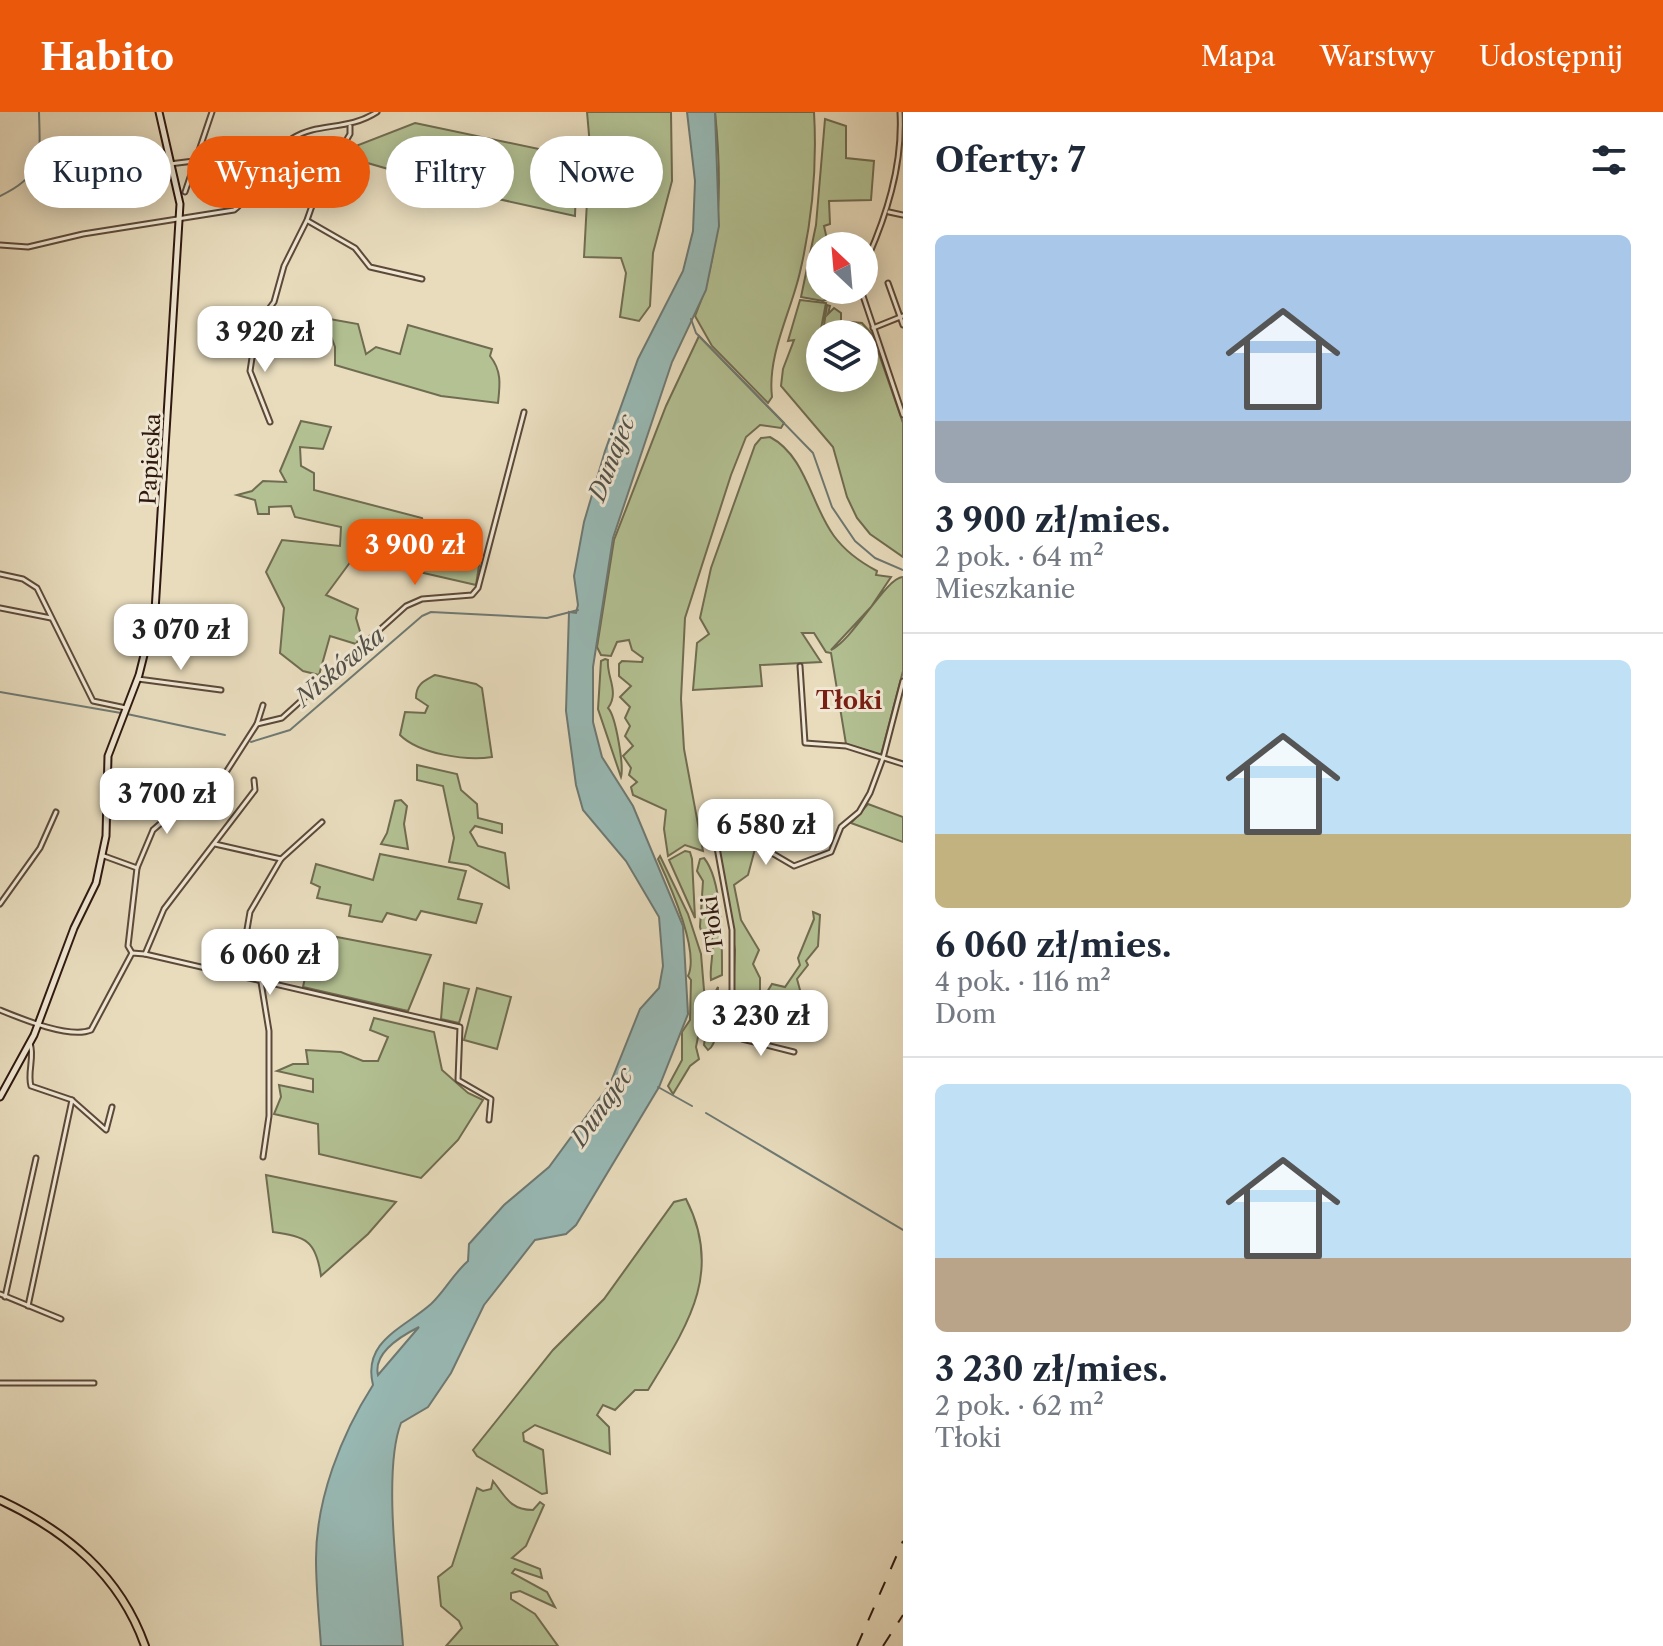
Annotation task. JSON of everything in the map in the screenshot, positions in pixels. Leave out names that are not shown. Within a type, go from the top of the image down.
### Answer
[{"type":"main road","points":[[0,1500],[54,1529],[93,1561],[122,1598],[145,1646]]},
{"type":"street","name":"Papieska","points":[[0,1096],[39,1025],[104,856],[107,764],[138,679],[157,597],[180,217],[179,189],[159,112]]},
{"type":"street","points":[[203,136],[212,112]]},
{"type":"street","points":[[0,245],[28,247],[236,209],[258,170],[291,139],[307,131],[350,126],[377,112]]},
{"type":"street","points":[[878,236],[889,212],[902,135],[900,112]]},
{"type":"street","points":[[270,422],[250,371],[251,347],[257,325],[274,302],[284,266],[307,220],[319,186],[350,134],[350,126]]},
{"type":"street","points":[[172,162],[187,161]]},
{"type":"street","points":[[185,192],[187,185]]},
{"type":"street","points":[[889,212],[903,215]]},
{"type":"street","points":[[307,220],[355,248],[370,267],[422,279]]},
{"type":"street","points":[[888,283],[903,325]]},
{"type":"street","points":[[878,326],[902,316]]},
{"type":"street","points":[[878,345],[903,415]]},
{"type":"street","points":[[257,724],[282,718],[406,606],[422,599],[472,595],[478,588],[524,412]]},
{"type":"street","points":[[0,574],[23,579],[37,588],[93,701],[124,711]]},
{"type":"street","points":[[0,608],[52,618]]},
{"type":"street","points":[[800,666],[805,743],[846,746],[903,764]]},
{"type":"street","points":[[138,679],[221,690]]},
{"type":"street","name":"Tłoki","points":[[794,1052],[742,1039],[732,1032],[732,930],[716,842],[725,833],[736,832],[794,866],[825,856],[836,845],[841,827],[863,807],[883,758],[903,681]]},
{"type":"street","points":[[132,953],[128,946],[137,868],[153,830],[183,804],[221,780],[257,724],[263,705]]},
{"type":"street","points":[[145,954],[164,909],[255,790],[254,780]]},
{"type":"street","points":[[0,904],[40,848],[56,812]]},
{"type":"street","points":[[239,976],[250,912],[281,859],[322,822]]},
{"type":"street","points":[[213,844],[281,859]]},
{"type":"street","points":[[104,856],[137,868]]},
{"type":"street","points":[[132,953],[460,1027],[458,1080],[491,1099],[489,1120]]},
{"type":"street","points":[[0,1010],[39,1025],[82,1034],[91,1030],[132,953]]},
{"type":"street","points":[[261,981],[269,1031],[269,1116],[263,1157]]},
{"type":"street","points":[[30,1043],[33,1050],[28,1075],[31,1086],[72,1100],[106,1130],[112,1107]]},
{"type":"street","points":[[28,1306],[72,1100]]},
{"type":"street","points":[[36,1158],[3,1296],[61,1319]]},
{"type":"street","points":[[0,1383],[94,1383]]},
{"type":"green space","points":[[587,112],[671,112],[672,181],[653,253],[650,306],[639,321],[620,317],[626,273],[621,258],[584,257],[587,208],[663,208],[663,136],[589,136]]},
{"type":"green space","points":[[715,112],[814,112],[814,172],[808,232],[796,287],[776,350],[772,397],[768,403],[712,346],[695,316],[704,292],[715,241],[719,164]]},
{"type":"green space","points":[[825,119],[846,126],[846,158],[874,161],[871,200],[829,201],[830,224],[824,226],[825,232],[815,232]]},
{"type":"green space","points":[[415,123],[477,136],[386,136],[386,168],[370,164],[370,141]]},
{"type":"green space","points":[[514,144],[530,147],[530,206],[514,203]]},
{"type":"green space","points":[[539,208],[575,208],[575,216]]},
{"type":"green space","points":[[806,273],[806,298],[801,297]]},
{"type":"green space","points":[[800,300],[806,301],[806,304],[826,304],[823,320],[806,320],[806,392],[878,392],[878,351],[903,423],[903,557],[870,534],[857,518],[847,497],[833,447],[781,386],[783,369],[794,340],[788,341]]},
{"type":"green space","points":[[827,305],[830,306],[828,314],[834,308],[841,313],[841,320],[825,320]]},
{"type":"green space","points":[[324,318],[358,324],[366,354],[376,347],[400,354],[408,325],[492,349],[490,356],[499,378],[498,403],[441,396],[335,365],[335,347]]},
{"type":"green space","points":[[699,336],[784,423],[781,428],[760,425],[746,437],[685,618],[681,699],[684,749],[703,851],[685,845],[668,856],[664,829],[666,810],[633,795],[631,787],[637,782],[629,775],[631,768],[623,756],[633,746],[625,736],[630,726],[625,718],[630,707],[620,697],[631,686],[619,676],[619,664],[622,661],[642,662],[643,658],[632,650],[629,640],[617,642],[611,656],[601,655],[597,647],[614,540],[666,406]]},
{"type":"green space","points":[[301,421],[331,427],[323,449],[300,447],[301,466],[314,473],[314,490],[422,518],[423,522],[410,521],[408,537],[480,559],[476,585],[354,557],[326,595],[358,609],[356,618],[361,635],[356,644],[330,636],[319,675],[303,671],[280,653],[284,608],[266,572],[282,540],[340,546],[341,527],[295,517],[291,506],[269,507],[269,514],[258,514],[255,500],[237,495],[252,491],[263,481],[286,482],[280,471]]},
{"type":"green space","points":[[770,437],[782,445],[800,468],[826,524],[838,541],[853,556],[877,571],[876,575],[891,577],[871,607],[831,650],[840,644],[888,587],[903,577],[903,671],[881,755],[846,744],[831,653],[826,652],[814,633],[802,633],[821,662],[760,665],[762,686],[693,690],[697,643],[709,634],[700,618],[711,568],[755,445],[761,438]]},
{"type":"green space","points":[[608,660],[613,690],[608,708],[619,742],[621,777],[598,709],[601,661]]},
{"type":"green space","points":[[435,675],[482,688],[492,757],[443,755],[408,742],[400,735],[405,712],[425,713],[428,706],[416,698],[417,689]]},
{"type":"green space","points":[[417,765],[457,774],[461,790],[477,804],[478,818],[502,824],[502,833],[475,826],[470,832],[478,846],[505,853],[509,888],[468,865],[449,862],[454,838],[443,786],[417,780]]},
{"type":"green space","points":[[401,800],[407,806],[404,824],[408,849],[381,844],[395,801]]},
{"type":"green space","points":[[868,804],[903,817],[903,842],[851,823]]},
{"type":"green space","points":[[733,834],[755,849],[748,875],[734,885],[741,920],[759,950],[753,964],[760,978],[760,997],[747,1021],[735,1033],[732,1020],[735,950],[718,849],[722,838]]},
{"type":"green space","points":[[685,851],[690,852],[692,859],[695,918],[669,860]]},
{"type":"green space","points":[[380,854],[466,871],[458,899],[482,904],[476,923],[421,911],[416,920],[387,913],[382,922],[349,916],[351,905],[317,898],[320,887],[311,883],[316,864],[373,880]]},
{"type":"green space","points":[[660,856],[688,914],[701,954],[705,1002],[696,1047],[699,1059],[690,1066],[673,1094],[668,1086],[682,1060],[682,1032],[690,1020],[691,980],[688,976],[691,965],[687,935],[658,859]]},
{"type":"green space","points":[[704,858],[715,882],[721,931],[722,975],[711,980],[711,934],[702,934],[700,927],[703,881],[697,871],[700,859]]},
{"type":"green space","points":[[813,912],[820,915],[818,946],[797,979],[800,990],[758,1036],[740,1036],[772,984],[785,987],[800,965],[798,958],[814,919]]},
{"type":"green space","points":[[337,937],[431,955],[408,1011],[303,987],[309,959],[331,958]]},
{"type":"green space","points":[[444,983],[469,989],[459,1023],[441,1019]]},
{"type":"green space","points":[[718,987],[717,1006],[712,1012],[715,1038],[708,1050],[704,1045],[710,1002]]},
{"type":"green space","points":[[477,988],[511,997],[497,1049],[464,1040]]},
{"type":"green space","points":[[374,1018],[434,1032],[442,1070],[468,1093],[483,1100],[458,1140],[421,1178],[319,1154],[318,1124],[274,1114],[281,1097],[279,1085],[313,1092],[313,1079],[277,1071],[293,1064],[308,1064],[306,1050],[341,1052],[363,1061],[378,1061],[388,1037],[370,1030]]},
{"type":"green space","points":[[266,1175],[396,1202],[368,1234],[321,1276],[316,1255],[308,1243],[294,1236],[273,1232]]},
{"type":"green space","points":[[686,1199],[697,1226],[702,1251],[696,1298],[676,1344],[648,1390],[635,1390],[615,1410],[603,1405],[597,1415],[609,1427],[610,1454],[535,1425],[523,1433],[524,1441],[543,1450],[547,1493],[542,1494],[477,1456],[473,1450],[553,1350],[604,1299],[674,1202]]},
{"type":"green space","points":[[493,1481],[519,1508],[533,1510],[540,1502],[544,1505],[526,1546],[512,1558],[540,1569],[542,1578],[515,1569],[512,1573],[547,1592],[555,1607],[520,1591],[511,1593],[511,1599],[535,1614],[558,1646],[446,1646],[462,1628],[459,1621],[441,1606],[438,1577],[452,1566],[477,1488],[483,1491],[491,1489]]},
{"type":"water","name":"Dunajec","points":[[687,112],[715,112],[719,226],[706,290],[672,362],[613,538],[593,667],[593,722],[602,757],[633,806],[683,926],[688,1014],[659,1087],[576,1225],[566,1234],[535,1240],[484,1305],[451,1373],[428,1407],[401,1423],[395,1444],[392,1500],[403,1646],[321,1646],[316,1559],[320,1514],[341,1446],[373,1385],[371,1370],[379,1346],[441,1294],[468,1261],[469,1244],[504,1205],[549,1167],[610,1084],[640,1009],[659,988],[663,966],[659,917],[626,861],[583,810],[576,785],[566,711],[569,612],[576,613],[578,605],[574,576],[584,522],[605,451],[638,359],[683,271],[693,231],[695,181]],"holes":[[[419,1327],[378,1375],[384,1353],[397,1340]]]},
{"type":"waterway","points":[[0,196],[25,180],[37,163],[39,112]]},
{"type":"waterway","points":[[691,319],[696,333],[813,453],[832,507],[855,541],[875,558],[903,570]]},
{"type":"waterway","name":"Niskówka","points":[[251,742],[290,730],[422,616],[431,612],[547,618],[578,610]]},
{"type":"waterway","name":"Niskówka","points":[[0,692],[121,713]]},
{"type":"waterway","name":"Niskówka","points":[[127,714],[225,735]]},
{"type":"waterway","points":[[658,1087],[692,1106]]},
{"type":"waterway","points":[[706,1113],[903,1230]]},
{"type":"railway","points":[[857,1646],[903,1541]]},
{"type":"railway","points":[[883,1646],[903,1615]]},
{"type":"district","name":"Tłoki","points":[[849,701]]}]
